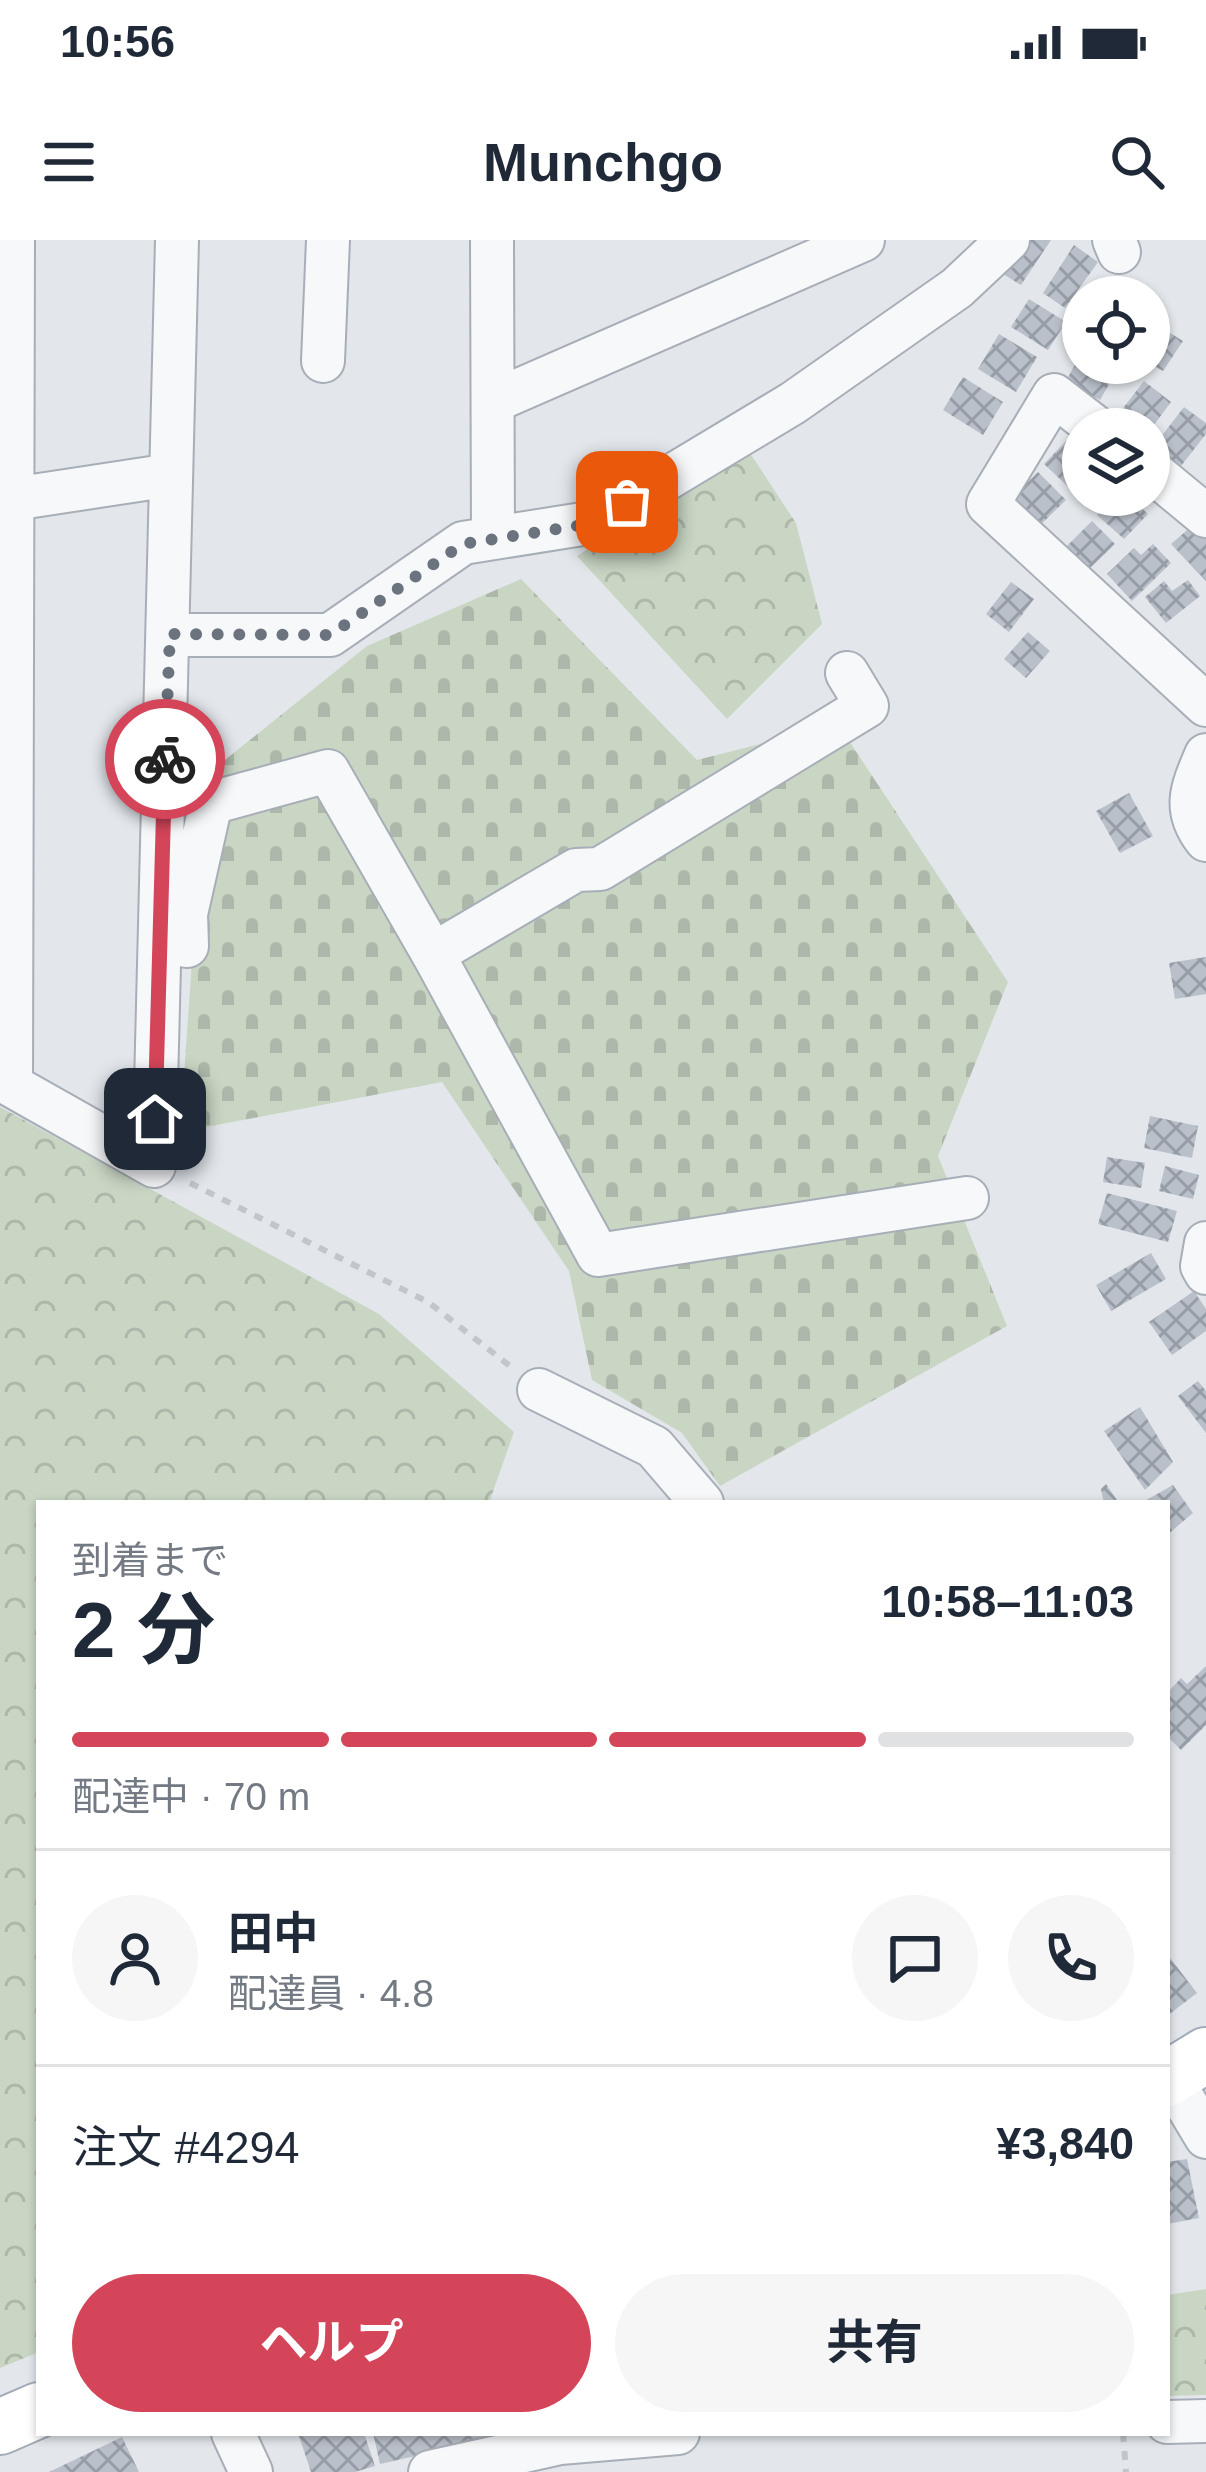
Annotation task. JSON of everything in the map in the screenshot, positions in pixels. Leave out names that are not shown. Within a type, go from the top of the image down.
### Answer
[{"type":"main road","points":[[0,2427],[36,2411]]},
{"type":"street","points":[[13,240],[6,500],[5,1082],[154,1166],[177,240]]},
{"type":"street","points":[[323,361],[328,240]]},
{"type":"street","points":[[492,240],[493,538]]},
{"type":"street","points":[[494,401],[863,240]]},
{"type":"street","points":[[170,634],[330,635],[463,544],[595,523],[793,403],[957,288],[1008,240]]},
{"type":"street","points":[[1070,408],[1054,395],[988,504],[1206,705]]},
{"type":"street","points":[[6,500],[171,475]]},
{"type":"street","points":[[1170,486],[1206,516]]},
{"type":"street","points":[[433,954],[576,870],[600,868],[867,706],[847,673]]},
{"type":"street","points":[[1206,754],[1191,790],[1193,823],[1206,840]]},
{"type":"street","points":[[159,977],[188,979],[186,914],[211,803],[328,771],[598,1256],[967,1198]]},
{"type":"street","points":[[1206,1243],[1202,1266],[1206,1273]]},
{"type":"street","points":[[539,1390],[655,1447],[699,1500]]},
{"type":"street","points":[[1178,2070],[1206,2137]]},
{"type":"street","points":[[1170,2422],[1206,2421]]},
{"type":"street","points":[[234,2436],[250,2472]]},
{"type":"street","points":[[430,2472],[560,2443],[643,2436]]},
{"type":"path","points":[[154,1166],[428,1302],[539,1390]]},
{"type":"path","points":[[1123,2436],[1126,2472]]},
{"type":"green space","points":[[746,447],[796,523],[822,624],[727,719],[577,556]]},
{"type":"green space","points":[[521,579],[697,760],[838,724],[1008,982],[938,1156],[1007,1326],[720,1486],[682,1433],[592,1380],[569,1271],[442,1082],[180,1132],[205,776],[367,646]]},
{"type":"green space","points":[[0,1107],[379,1314],[514,1432],[490,1500],[36,1500],[36,2353],[0,2368]]},
{"type":"green space","points":[[1206,2289],[1206,2395],[1170,2396],[1170,2295]]},
{"type":"building","points":[[1021,240],[1051,240],[1021,285],[1000,272]]},
{"type":"building","points":[[1074,245],[1098,262],[1088,276],[1062,276],[1062,306],[1043,293]]},
{"type":"building","points":[[1029,299],[1062,320],[1062,328],[1048,350],[1011,327]]},
{"type":"building","points":[[1170,333],[1183,341],[1170,360]]},
{"type":"building","points":[[999,334],[1037,357],[1016,392],[978,369]]},
{"type":"building","points":[[963,377],[1003,402],[983,435],[943,410]]},
{"type":"building","points":[[1071,384],[1109,384],[1100,400]]},
{"type":"building","points":[[1142,384],[1171,402],[1167,408],[1123,408]]},
{"type":"building","points":[[1184,407],[1206,423],[1206,434],[1181,466],[1170,458],[1170,425]]},
{"type":"building","points":[[1062,445],[1062,481],[1044,464]]},
{"type":"building","points":[[1038,472],[1062,496],[1062,504],[1032,533],[1005,505]]},
{"type":"building","points":[[1098,516],[1146,516],[1124,539]]},
{"type":"building","points":[[1092,521],[1115,544],[1090,568],[1067,546]]},
{"type":"building","points":[[1193,525],[1206,539],[1206,581],[1171,544]]},
{"type":"building","points":[[1153,544],[1171,563],[1132,601],[1107,574],[1134,548],[1141,555]]},
{"type":"building","points":[[1188,580],[1200,596],[1166,623],[1145,597],[1164,581],[1172,591]]},
{"type":"building","points":[[1011,582],[1034,599],[1009,632],[986,614]]},
{"type":"building","points":[[1028,632],[1050,651],[1026,678],[1004,659]]},
{"type":"building","points":[[1129,793],[1153,836],[1120,853],[1096,811]]},
{"type":"building","points":[[1206,957],[1206,994],[1175,999],[1169,963]]},
{"type":"building","points":[[1150,1116],[1198,1126],[1192,1158],[1144,1148]]},
{"type":"building","points":[[1107,1157],[1145,1163],[1141,1188],[1103,1182]]},
{"type":"building","points":[[1165,1166],[1199,1175],[1193,1199],[1159,1191]]},
{"type":"building","points":[[1107,1193],[1177,1211],[1168,1242],[1098,1224]]},
{"type":"building","points":[[1151,1253],[1166,1279],[1111,1311],[1096,1285]]},
{"type":"building","points":[[1194,1291],[1206,1309],[1206,1331],[1172,1355],[1149,1322]]},
{"type":"building","points":[[1198,1381],[1206,1391],[1206,1433],[1178,1396]]},
{"type":"building","points":[[1140,1407],[1173,1462],[1145,1490],[1104,1431]]},
{"type":"building","points":[[1106,1484],[1117,1500],[1103,1500],[1101,1489]]},
{"type":"building","points":[[1173,1485],[1193,1513],[1170,1532],[1170,1500],[1146,1500]]},
{"type":"building","points":[[1206,1666],[1206,1725],[1181,1750],[1170,1739],[1170,1690],[1181,1678],[1187,1684]]},
{"type":"building","points":[[1170,1958],[1197,1993],[1170,2014]]},
{"type":"building","points":[[1187,2159],[1199,2218],[1170,2223],[1170,2162]]},
{"type":"building","points":[[299,2436],[365,2436],[375,2466],[355,2472],[311,2472]]},
{"type":"building","points":[[374,2436],[504,2436],[380,2464]]},
{"type":"building","points":[[122,2437],[139,2472],[49,2472]]},
{"type":"way so far","points":[[165,759],[170,634],[330,635],[463,544],[595,523],[627,502]]},
{"type":"route","points":[[155,1119],[165,759]]}]
